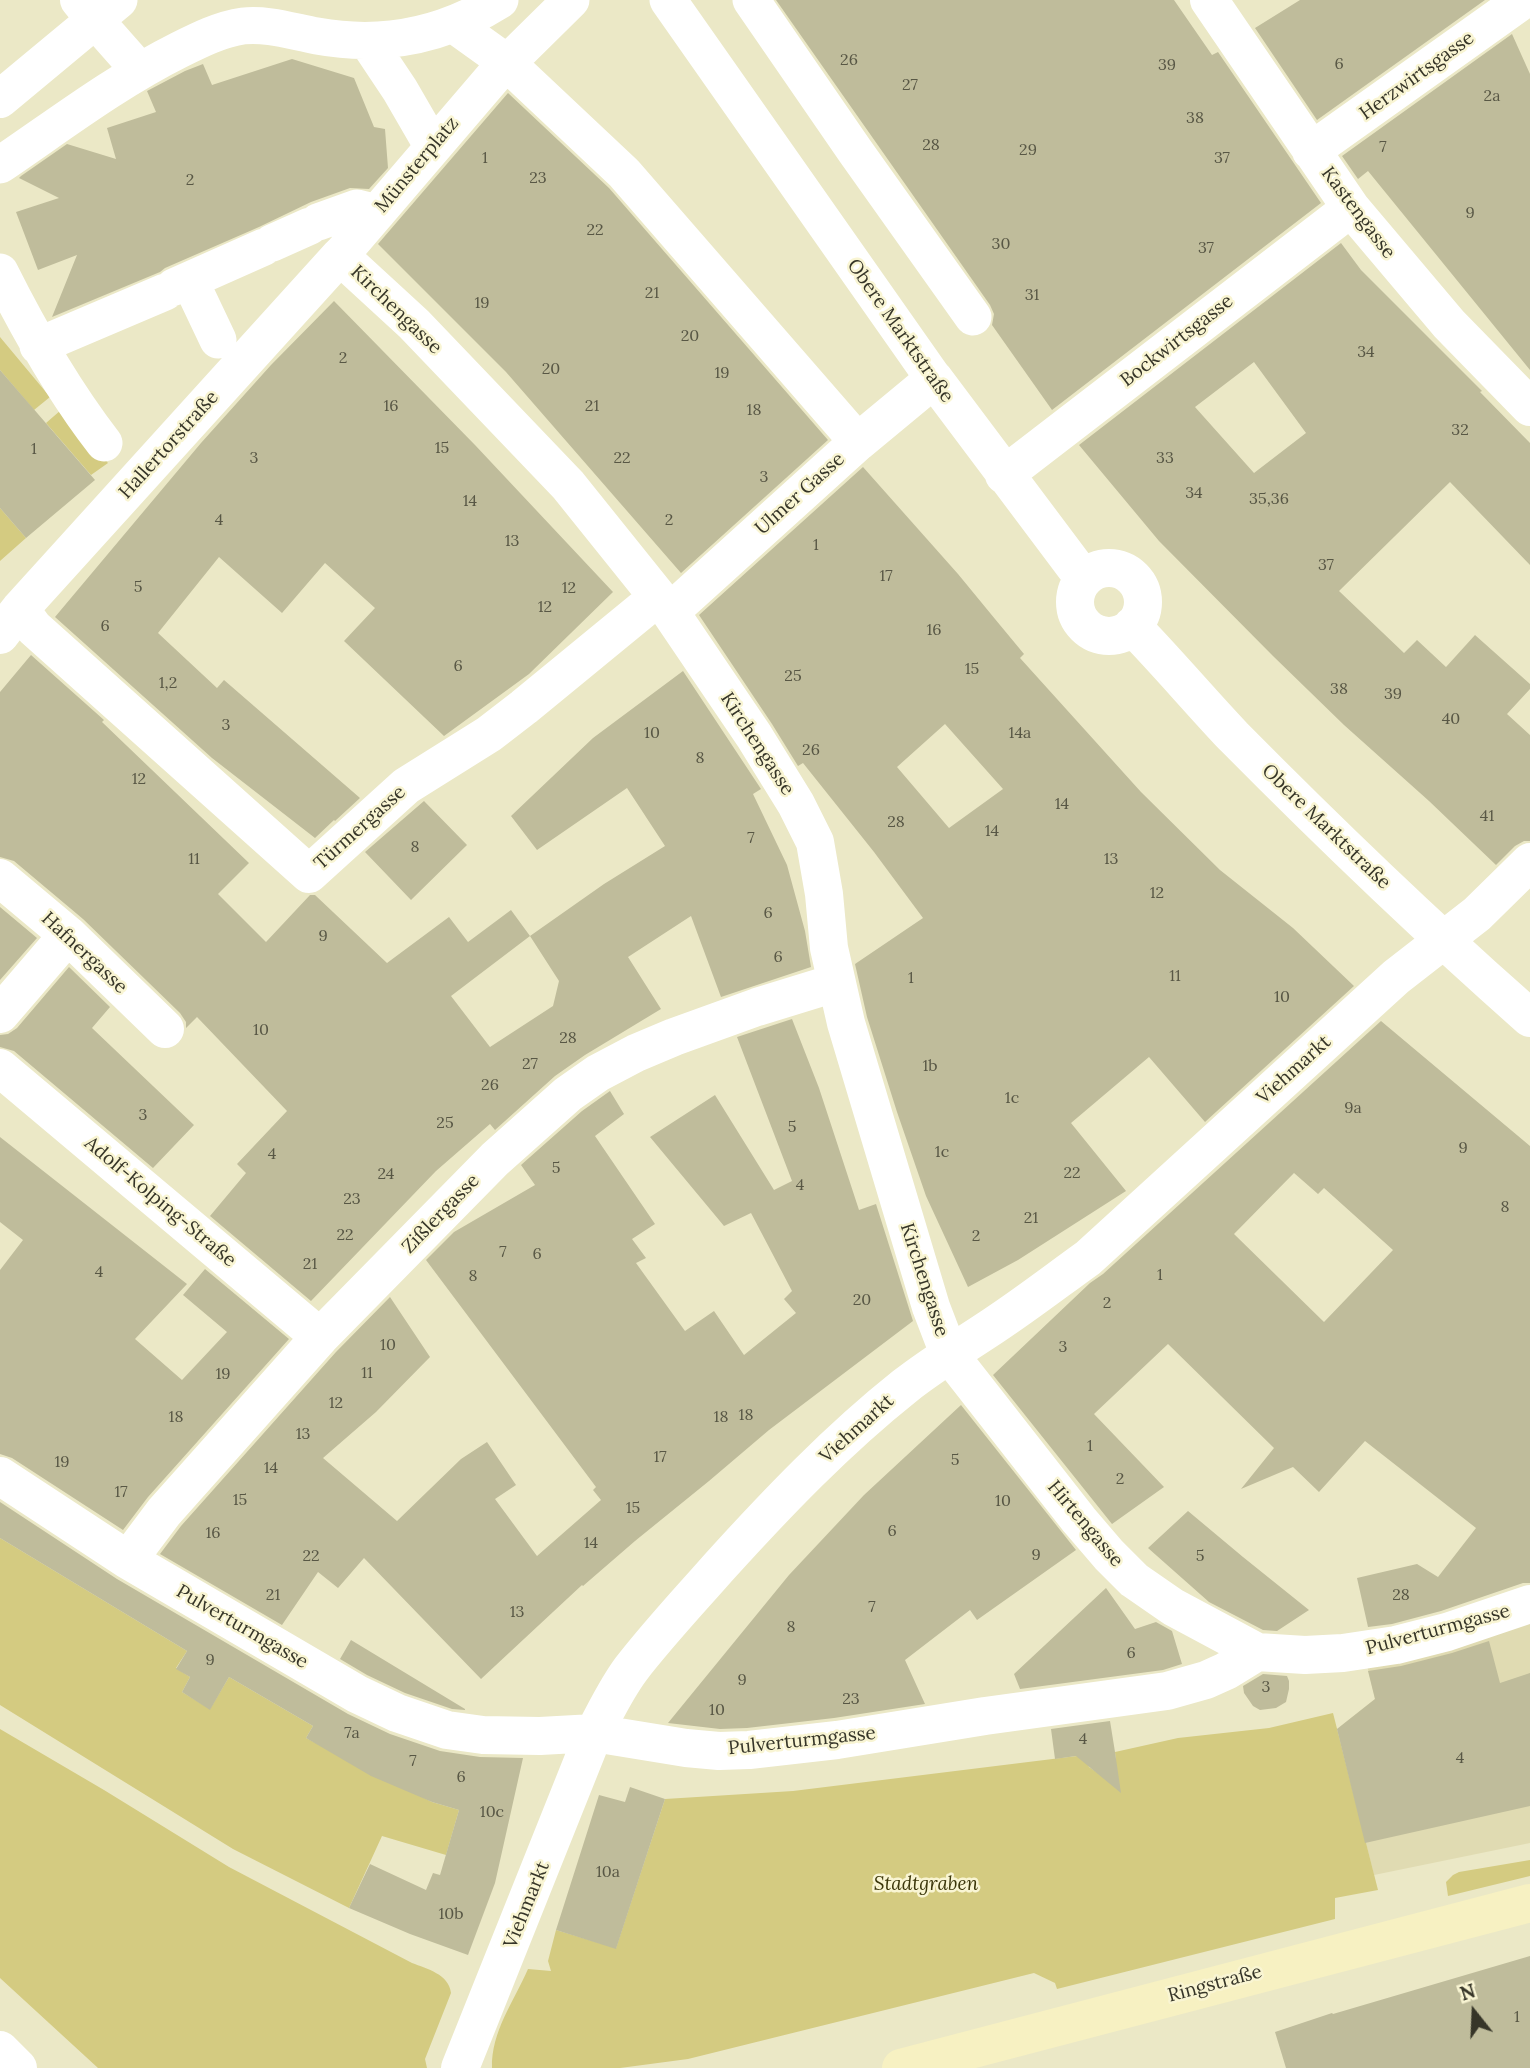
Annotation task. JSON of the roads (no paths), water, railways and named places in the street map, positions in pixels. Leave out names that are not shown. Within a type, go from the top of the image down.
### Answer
[{"type":"main road","name":"Ringstraße","points":[[901,2068],[1530,1903]]},
{"type":"street","points":[[0,165],[75,112],[140,71],[199,40],[242,13],[269,27],[368,42],[395,40],[438,29],[500,0]]},
{"type":"street","name":"Münsterplatz","points":[[340,256],[500,68],[572,0]]},
{"type":"street","points":[[648,0],[712,89],[740,62],[696,0]]},
{"type":"street","name":"Obere Marktstraße","points":[[668,0],[934,379],[1084,579],[1103,569],[1114,569],[1133,578],[1143,597],[1139,618],[1132,626],[1232,734],[1443,941],[1530,1018]]},
{"type":"street","points":[[751,0],[973,317]]},
{"type":"street","name":"Kastengasse","points":[[1209,0],[1351,208],[1449,324],[1530,407]]},
{"type":"street","name":"Herzwirtsgasse","points":[[1311,151],[1523,0]]},
{"type":"street","points":[[0,99],[97,7],[140,71]]},
{"type":"street","points":[[438,29],[500,68],[624,173],[858,442]]},
{"type":"street","points":[[368,42],[433,147]]},
{"type":"street","points":[[38,346],[357,208],[377,213]]},
{"type":"street","name":"Bockwirtsgasse","points":[[1004,475],[1351,208]]},
{"type":"street","name":"Kirchengasse","points":[[340,256],[414,324],[568,485],[664,604],[754,736],[796,804],[815,842],[835,983],[931,1307],[949,1354]]},
{"type":"street","name":"Hallertorstraße","points":[[10,622],[340,256]]},
{"type":"street","points":[[0,272],[38,346],[68,394],[104,443]]},
{"type":"street","points":[[176,287],[218,340]]},
{"type":"street","name":"Ulmer Gasse","points":[[664,604],[934,379]]},
{"type":"street","name":"Türmergasse","points":[[10,622],[34,628],[309,874],[405,786],[489,734],[664,604]]},
{"type":"street","name":"Viehmarkt","points":[[460,2068],[594,1733],[630,1670],[669,1624],[748,1535],[876,1411],[949,1354],[1088,1258],[1396,977],[1499,895],[1530,862]]},
{"type":"street","name":"Hafnergasse","points":[[0,878],[68,935],[165,1029]]},
{"type":"street","points":[[0,1014],[68,935]]},
{"type":"street","name":"Zißlergasse","points":[[128,1560],[164,1512],[320,1337],[495,1159],[568,1094],[598,1073],[674,1037],[835,983]]},
{"type":"street","name":"Adolf-Kolping-Straße","points":[[0,1068],[320,1337]]},
{"type":"street","name":"Hirtengasse","points":[[949,1354],[1079,1520],[1134,1580],[1173,1607],[1257,1652]]},
{"type":"street","name":"Pulverturmgasse","points":[[0,1476],[128,1560],[357,1694],[397,1713],[447,1730],[483,1735],[594,1733],[719,1751],[837,1740],[1167,1691],[1227,1671],[1257,1652],[1305,1655],[1343,1653],[1396,1645],[1447,1632],[1530,1604]]},
{"type":"street","points":[[0,2050],[18,2068]]},
{"type":"park label","name":"Stadtgraben","points":[[926,1885]]}]
